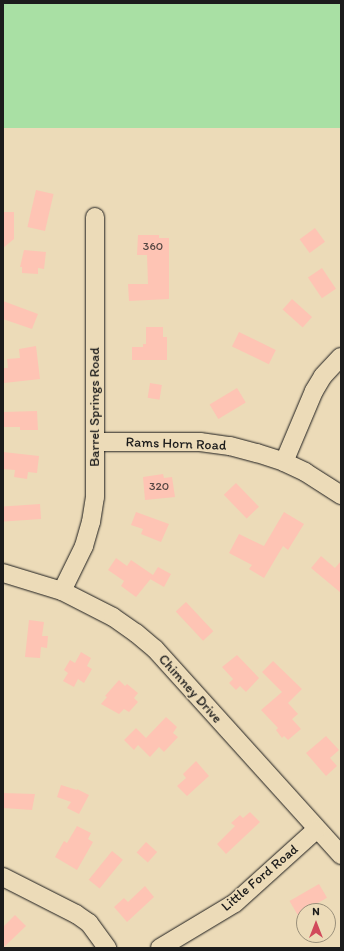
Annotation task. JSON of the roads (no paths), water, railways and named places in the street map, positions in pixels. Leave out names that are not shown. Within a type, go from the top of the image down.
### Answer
[{"type":"street","name":"Barrel Springs Road","points":[[62,591],[84,546],[91,522],[95,497],[95,217]]},
{"type":"street","points":[[284,462],[314,391],[323,376],[341,357]]},
{"type":"street","name":"Rams Horn Road","points":[[95,442],[200,442],[230,446],[284,462],[305,472],[341,494]]},
{"type":"street","name":"Chimney Drive","points":[[3,573],[62,591],[136,632],[155,649],[341,855]]},
{"type":"street","name":"Little Ford Road","points":[[160,948],[235,903],[317,829]]},
{"type":"street","points":[[3,876],[76,914],[89,923],[107,948]]}]
